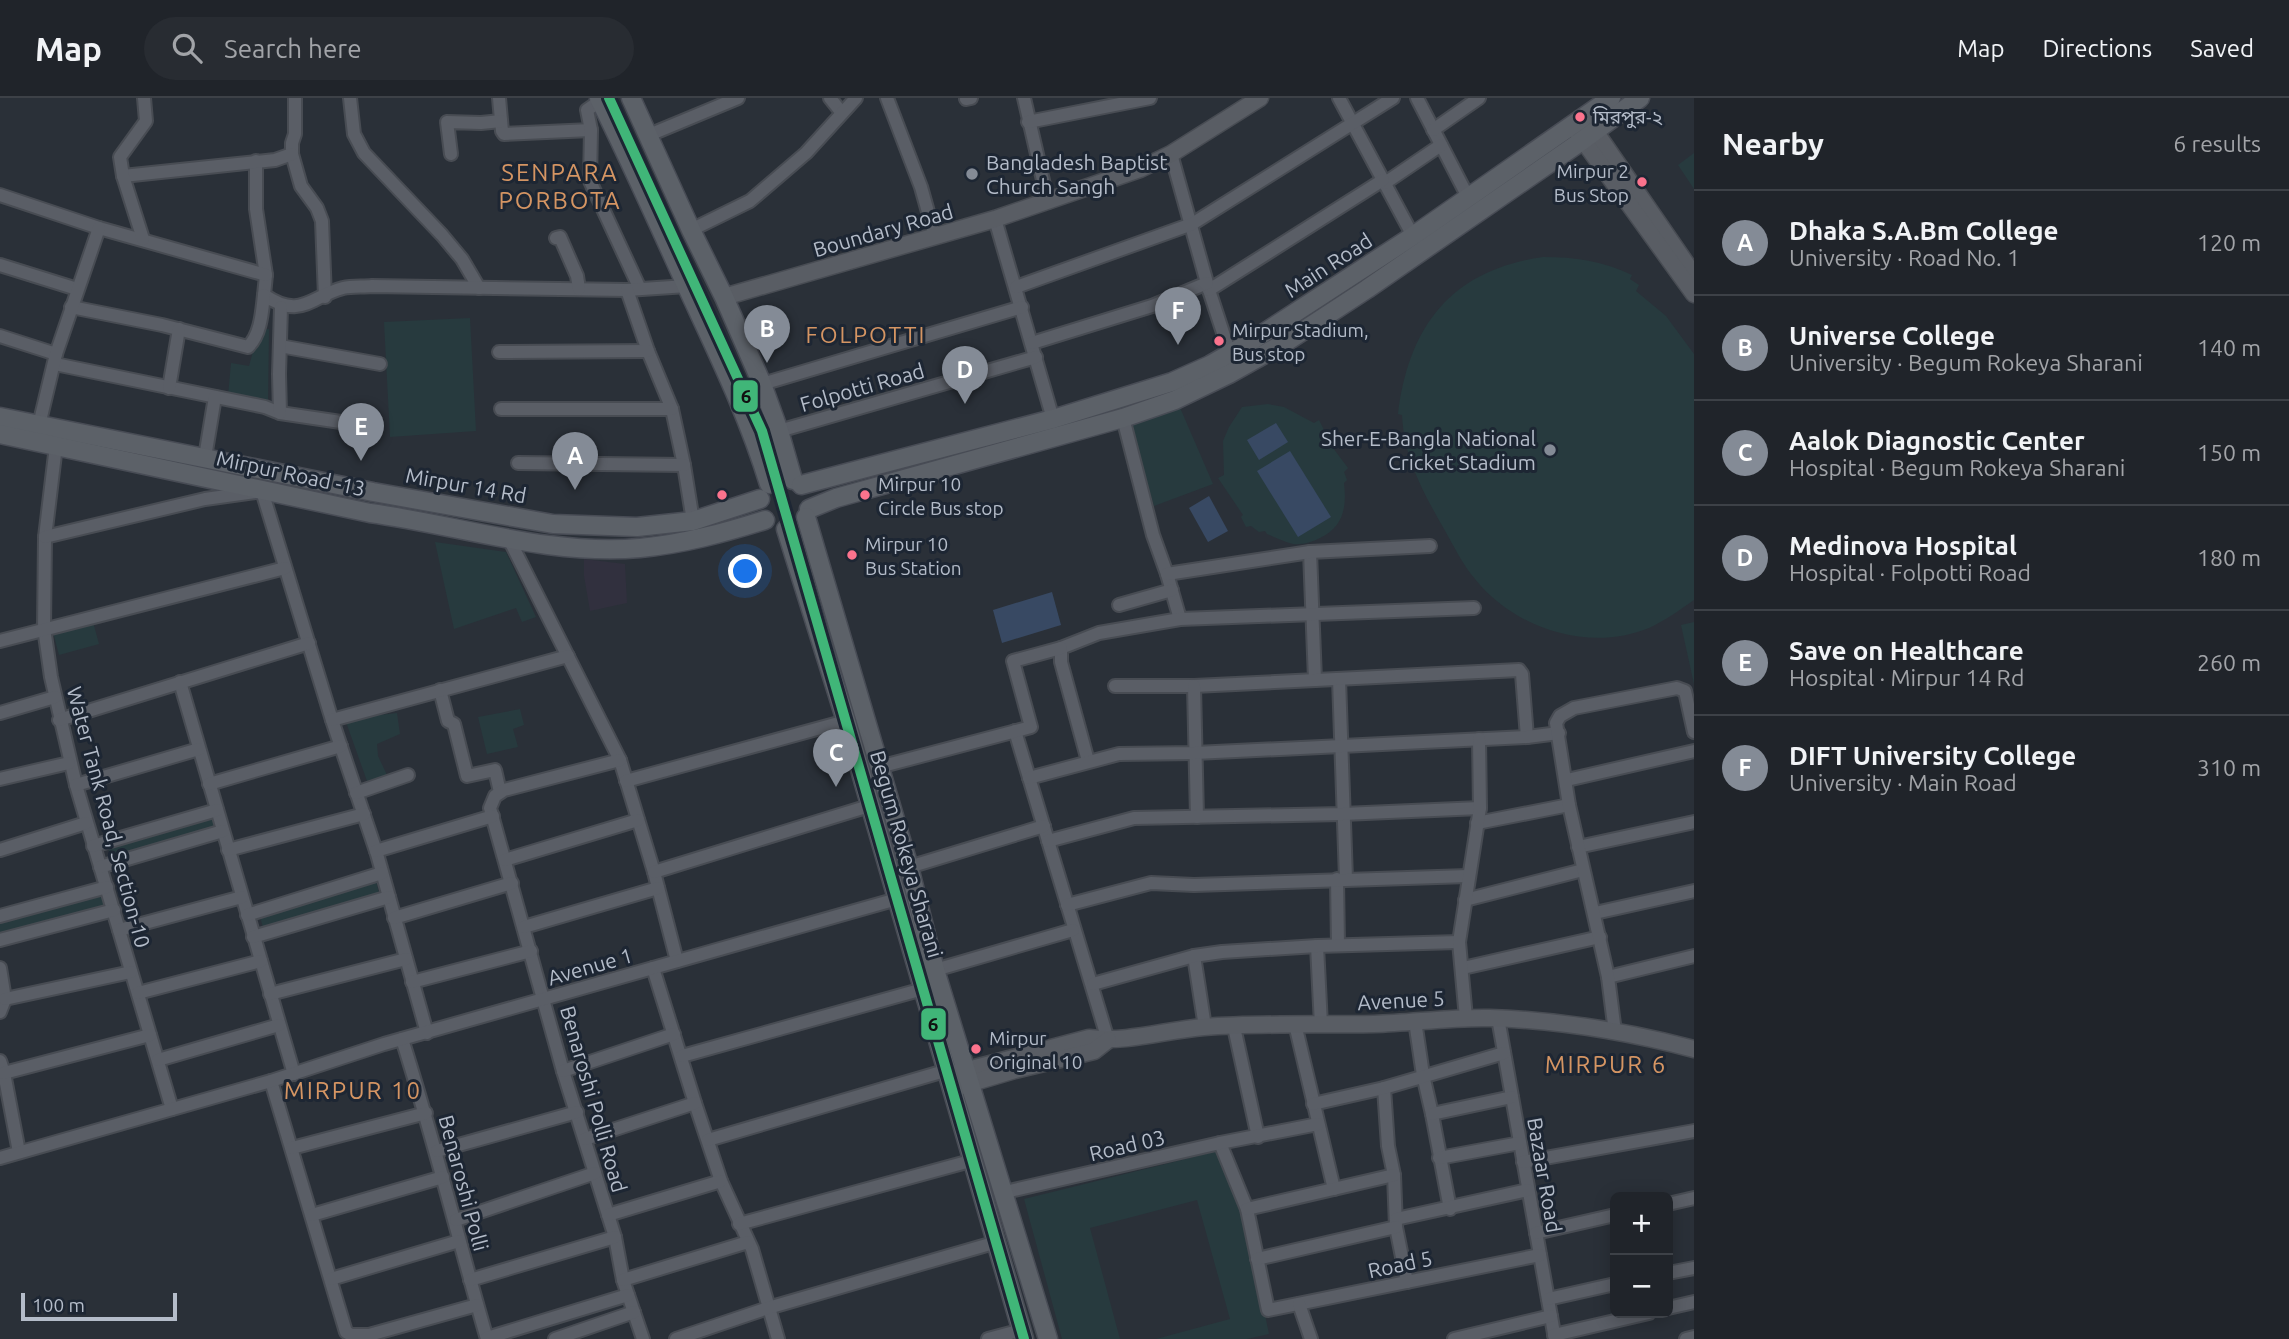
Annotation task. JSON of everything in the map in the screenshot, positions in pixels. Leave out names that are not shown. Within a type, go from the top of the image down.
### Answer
[{"type":"main road","points":[[599,99],[713,338],[754,436],[764,491],[761,514],[771,525],[786,529],[794,527],[808,513],[810,500],[797,483],[762,384],[631,98]]},
{"type":"main road","name":"Main Road","points":[[808,513],[849,494],[1124,418],[1175,400],[1229,374],[1286,342],[1340,306],[1584,128],[1611,98]]},
{"type":"main road","points":[[1584,128],[1640,98]]},
{"type":"main road","name":"Main Road","points":[[797,483],[1054,419],[1172,382],[1230,354],[1413,236],[1468,197],[1584,128]]},
{"type":"main road","points":[[1330,290],[1340,306]]},
{"type":"main road","name":"Mirpur 14 Rd","points":[[0,417],[373,492],[553,524],[637,527],[692,521],[764,491]]},
{"type":"main road","name":"Mirpur Road -13","points":[[0,435],[370,513],[415,519],[509,539],[587,548],[638,548],[701,540],[765,520]]},
{"type":"main road","points":[[764,491],[780,479],[797,483]]},
{"type":"main road","points":[[370,513],[373,492]]},
{"type":"main road","name":"Begum Rokeya Sharani","points":[[808,513],[909,867],[960,1078]]},
{"type":"main road","name":"Begum Rokeya Sharani","points":[[786,529],[846,721],[923,989],[1005,1192],[1048,1339]]},
{"type":"main road","points":[[960,1078],[974,1160],[1023,1334]]},
{"type":"street","points":[[143,239],[123,176],[120,157],[146,121],[144,98]]},
{"type":"street","points":[[295,98],[292,154],[301,186],[322,220],[325,297]]},
{"type":"street","points":[[350,98],[354,134],[364,153],[424,214],[462,260],[479,288]]},
{"type":"street","points":[[499,98],[504,134],[591,130]]},
{"type":"street","points":[[649,135],[738,98]]},
{"type":"street","points":[[830,98],[842,113]]},
{"type":"street","points":[[691,230],[750,201],[806,153],[856,98]]},
{"type":"street","points":[[887,98],[921,187],[935,237]]},
{"type":"street","points":[[1024,98],[1048,202]]},
{"type":"street","points":[[1028,122],[1115,101],[1150,98]]},
{"type":"street","name":"Boundary Road","points":[[724,297],[995,219],[1140,169],[1171,154],[1261,98]]},
{"type":"street","points":[[1339,98],[1413,236]]},
{"type":"street","points":[[1016,287],[1192,224],[1354,125],[1393,98]]},
{"type":"street","points":[[1417,98],[1468,197]]},
{"type":"street","points":[[1433,130],[1479,98]]},
{"type":"street","points":[[599,99],[588,108],[591,130],[590,181],[634,290],[648,351],[672,409],[692,521]]},
{"type":"street","points":[[451,154],[447,122],[501,121]]},
{"type":"street","points":[[1584,128],[1694,275]]},
{"type":"street","points":[[1584,128],[1694,294]]},
{"type":"street","points":[[1032,343],[1208,286],[1384,182],[1441,145]]},
{"type":"street","points":[[123,176],[275,160],[292,154]]},
{"type":"street","points":[[1171,154],[1230,354]]},
{"type":"street","points":[[71,307],[179,329],[248,347],[253,342],[260,322],[266,275],[256,209],[256,160]]},
{"type":"street","points":[[0,194],[99,228],[266,275]]},
{"type":"street","points":[[995,219],[1054,419]]},
{"type":"street","points":[[39,425],[55,359],[99,228]]},
{"type":"street","points":[[556,238],[560,237],[577,276],[579,289]]},
{"type":"street","points":[[0,265],[77,289]]},
{"type":"street","points":[[264,295],[281,307],[310,303],[343,288],[372,286],[634,290],[687,286]]},
{"type":"street","points":[[280,413],[281,307]]},
{"type":"street","name":"Folpotti Road","points":[[762,384],[1022,307]]},
{"type":"street","points":[[169,387],[179,329]]},
{"type":"street","points":[[0,336],[55,359],[265,407],[280,413],[361,425]]},
{"type":"street","points":[[280,346],[380,364]]},
{"type":"street","points":[[499,352],[648,351]]},
{"type":"street","name":"Folpotti Road","points":[[779,431],[1036,357]]},
{"type":"street","points":[[205,457],[215,397]]},
{"type":"street","points":[[501,409],[672,409]]},
{"type":"street","points":[[1124,418],[1153,536],[1180,619]]},
{"type":"street","name":"Water Tank Road, Section-10","points":[[56,446],[45,537],[44,628],[59,720],[86,822],[172,1109]]},
{"type":"street","points":[[518,463],[684,465]]},
{"type":"street","points":[[45,537],[205,499],[262,491],[332,720],[376,851],[426,1033]]},
{"type":"street","points":[[509,539],[620,760],[654,872],[677,961]]},
{"type":"street","points":[[1167,574],[1310,552],[1430,546]]},
{"type":"street","points":[[1310,552],[1315,680]]},
{"type":"street","points":[[0,641],[285,568]]},
{"type":"street","points":[[1119,605],[1172,590]]},
{"type":"street","points":[[708,1140],[960,1078],[1094,1051],[1108,1040],[1015,730],[1031,727],[1013,661],[1062,648],[1099,633],[1180,619],[1474,608]]},
{"type":"street","points":[[59,720],[309,643]]},
{"type":"street","points":[[1062,648],[1061,662],[1088,761]]},
{"type":"street","points":[[332,720],[568,656]]},
{"type":"street","points":[[1115,686],[1194,686],[1519,670],[1522,674],[1527,737]]},
{"type":"street","points":[[1338,946],[1343,814],[1339,679]]},
{"type":"street","points":[[180,682],[292,1067]]},
{"type":"street","points":[[1194,686],[1197,817]]},
{"type":"street","points":[[1615,1032],[1608,977],[1569,805],[1556,723],[1560,716],[1574,708],[1677,688],[1685,691],[1694,732]]},
{"type":"street","points":[[440,690],[448,721],[454,724],[467,776],[495,770],[500,792]]},
{"type":"street","points":[[1,710],[55,697]]},
{"type":"street","points":[[626,781],[846,721]]},
{"type":"street","name":"Begum Rokeya Sharani","points":[[879,767],[1015,730]]},
{"type":"street","points":[[1029,778],[1119,754],[1342,746],[1559,733]]},
{"type":"street","points":[[1466,1018],[1460,942],[1480,808],[1479,739]]},
{"type":"street","points":[[209,784],[341,746]]},
{"type":"street","points":[[76,785],[199,749]]},
{"type":"street","points":[[1567,780],[1694,751]]},
{"type":"street","points":[[376,851],[493,817],[491,802],[500,792],[620,760]]},
{"type":"street","points":[[0,779],[69,762]]},
{"type":"street","points":[[356,793],[408,775]]},
{"type":"street","points":[[1477,823],[1569,805]]},
{"type":"street","points":[[654,872],[869,806]]},
{"type":"street","points":[[1048,841],[1134,818],[1480,808]]},
{"type":"street","points":[[93,846],[217,810]]},
{"type":"street","points":[[228,850],[364,814]]},
{"type":"street","name":"Benaroshi Polli Road","points":[[493,817],[563,1071],[615,1237],[623,1280],[643,1339]]},
{"type":"street","points":[[505,860],[639,820]]},
{"type":"street","points":[[0,850],[86,822]]},
{"type":"street","points":[[1578,847],[1694,822]]},
{"type":"street","points":[[909,867],[1044,826]]},
{"type":"street","points":[[100,867],[223,831]]},
{"type":"street","points":[[1465,900],[1583,870]]},
{"type":"street","points":[[247,915],[382,873]]},
{"type":"street","points":[[1067,905],[1151,883],[1468,876]]},
{"type":"street","points":[[394,918],[512,883]]},
{"type":"street","points":[[0,916],[107,887]]},
{"type":"street","points":[[524,927],[658,888]]},
{"type":"street","points":[[1595,913],[1694,891]]},
{"type":"street","points":[[119,930],[242,897]]},
{"type":"street","points":[[253,937],[389,897]]},
{"type":"street","name":"Avenue 1","points":[[0,1158],[271,1081],[292,1067],[402,1040],[897,899]]},
{"type":"street","points":[[0,940],[114,910]]},
{"type":"street","points":[[935,970],[1073,930]]},
{"type":"street","points":[[1463,968],[1600,937]]},
{"type":"street","points":[[1093,984],[1194,956],[1317,946],[1460,942]]},
{"type":"street","points":[[1317,946],[1321,1025]]},
{"type":"street","points":[[412,982],[531,951]]},
{"type":"street","points":[[1194,956],[1205,1027]]},
{"type":"street","points":[[1608,977],[1694,956]]},
{"type":"street","points":[[270,994],[406,959]]},
{"type":"street","points":[[138,993],[261,961]]},
{"type":"street","points":[[0,968],[5,999],[0,1012]]},
{"type":"street","points":[[653,968],[721,1181],[748,1242],[778,1339]]},
{"type":"street","points":[[5,999],[131,972]]},
{"type":"street","points":[[682,1056],[923,989]]},
{"type":"street","name":"Avenue 5","points":[[960,1078],[1088,1038],[1108,1040],[1205,1027],[1498,1018],[1615,1032],[1694,1049]]},
{"type":"street","name":"Bazaar Road","points":[[1498,1018],[1554,1337]]},
{"type":"street","points":[[1415,1021],[1450,1209]]},
{"type":"street","points":[[1295,1024],[1334,1189]]},
{"type":"street","points":[[158,1060],[279,1025]]},
{"type":"street","points":[[1234,1027],[1258,1137]]},
{"type":"street","points":[[563,1071],[674,1034]]},
{"type":"street","points":[[19,1152],[5,1103],[2,1067],[150,1035]]},
{"type":"street","name":"Benaroshi Polli","points":[[402,1040],[437,1151],[487,1338]]},
{"type":"street","points":[[1313,1104],[1384,1088],[1504,1053]]},
{"type":"street","points":[[271,1081],[346,1332],[351,1335],[369,1335],[477,1305]]},
{"type":"street","points":[[1384,1088],[1388,1146],[1394,1175],[1396,1223],[1407,1282]]},
{"type":"street","points":[[1432,1114],[1512,1097]]},
{"type":"street","points":[[585,1139],[695,1103]]},
{"type":"street","points":[[437,1151],[577,1112]]},
{"type":"street","points":[[292,1148],[426,1113]]},
{"type":"street","name":"Road 03","points":[[1005,1192],[1220,1143],[1318,1124]]},
{"type":"street","points":[[1523,1162],[1694,1131]]},
{"type":"street","points":[[1220,1143],[1247,1209],[1257,1259],[1528,1190]]},
{"type":"street","points":[[1439,1158],[1520,1143]]},
{"type":"street","points":[[739,1224],[974,1160]]},
{"type":"street","points":[[456,1220],[595,1173]]},
{"type":"street","points":[[1247,1209],[1394,1175]]},
{"type":"street","points":[[312,1215],[443,1177]]},
{"type":"street","points":[[608,1215],[721,1181]]},
{"type":"street","points":[[1673,1203],[1694,1198]]},
{"type":"street","points":[[1536,1233],[1610,1216]]},
{"type":"street","points":[[470,1280],[615,1237]]},
{"type":"street","points":[[331,1279],[459,1241]]},
{"type":"street","points":[[623,1280],[748,1242]]},
{"type":"street","points":[[676,1339],[768,1308],[997,1242]]},
{"type":"street","name":"Road 5","points":[[1257,1259],[1268,1310],[1539,1255]]},
{"type":"street","points":[[1673,1272],[1694,1268]]},
{"type":"street","points":[[1548,1299],[1610,1285]]},
{"type":"street","points":[[487,1338],[628,1295]]},
{"type":"street","points":[[1673,1307],[1694,1302]]},
{"type":"street","points":[[1300,1304],[1311,1339]]},
{"type":"street","points":[[555,1339],[634,1312]]},
{"type":"street","points":[[1454,1339],[1550,1316]]},
{"type":"street","points":[[1554,1337],[1629,1318]]},
{"type":"street","points":[[988,1339],[1023,1334]]},
{"type":"street","points":[[1686,1339],[1694,1337]]},
{"type":"shaded area","points":[[584,559],[625,564],[627,603],[590,611]]},
{"type":"green space","points":[[1694,153],[1694,189],[1678,165]]},
{"type":"green space","name":"Sher-E-Bangla National Cricket Stadium","points":[[1543,257],[1589,261],[1632,275],[1630,279],[1639,285],[1636,291],[1666,316],[1694,354],[1694,600],[1655,625],[1626,635],[1602,638],[1554,631],[1531,623],[1491,596],[1458,555],[1429,502],[1406,446],[1402,415],[1398,414],[1412,354],[1440,307],[1460,289],[1484,274],[1511,264]]},
{"type":"green space","points":[[470,318],[476,431],[390,437],[384,322]]},
{"type":"green space","points":[[269,329],[268,403],[228,396],[231,363],[249,366],[259,330]]},
{"type":"green space","points":[[1178,403],[1213,484],[1154,506],[1129,421]]},
{"type":"green space","points":[[1268,404],[1284,407],[1314,423],[1319,420],[1333,448],[1348,468],[1344,472],[1347,480],[1344,483],[1342,516],[1328,534],[1310,542],[1293,544],[1265,531],[1259,532],[1251,526],[1246,527],[1241,517],[1243,515],[1218,478],[1224,475],[1223,441],[1242,407]]},
{"type":"green space","points":[[435,542],[506,552],[536,617],[522,622],[516,608],[454,629]]},
{"type":"green space","points":[[93,622],[99,644],[59,655],[53,632]]},
{"type":"green space","points":[[1694,622],[1694,684],[1681,625]]},
{"type":"green space","points":[[520,709],[524,725],[513,729],[518,747],[487,754],[478,717]]},
{"type":"green space","points":[[397,713],[400,734],[377,744],[378,756],[387,775],[367,781],[346,722]]},
{"type":"green space","points":[[213,813],[218,830],[112,861],[107,845]]},
{"type":"green space","points":[[375,878],[380,896],[264,931],[259,913]]},
{"type":"green space","points":[[103,891],[108,910],[0,939],[0,919]]},
{"type":"green space","points":[[1226,1149],[1248,1233],[1269,1334],[1247,1339],[1156,1339],[1230,1319],[1197,1200],[1090,1228],[1120,1339],[1062,1339],[1024,1199]]},
{"type":"water","points":[[1276,423],[1288,442],[1259,460],[1247,440]]},
{"type":"water","points":[[1290,451],[1331,517],[1298,537],[1257,471]]},
{"type":"water","points":[[1209,496],[1228,531],[1208,542],[1189,508]]},
{"type":"water","points":[[1052,592],[1061,625],[1002,643],[993,610]]},
{"type":"metro line","name":"6","points":[[609,98],[762,431],[1024,1339]]},
{"type":"place","name":"মিরপুর-২","points":[[1580,117]]},
{"type":"place","name":"Bangladesh Baptist Church Sangh","points":[[972,174]]},
{"type":"place","name":"Mirpur 2 Bus Stop","points":[[1642,182]]},
{"type":"place","name":"Mirpur Stadium, Bus stop","points":[[1219,341]]},
{"type":"place","name":"DIFT University College","points":[[1178,345]]},
{"type":"place","name":"Universe College","points":[[767,363]]},
{"type":"place","name":"Medinova Hospital","points":[[965,404]]},
{"type":"place","name":"Sher-E-Bangla National Cricket Stadium","points":[[1550,450]]},
{"type":"place","name":"Save on Healthcare","points":[[361,461]]},
{"type":"place","name":"Dhaka S.A.Bm College","points":[[575,490]]},
{"type":"place","name":"Mirpur 10 Circle Bus stop","points":[[865,495]]},
{"type":"place","name":"Mirpur 10 Bus Station","points":[[852,555]]},
{"type":"place","name":"Aalok Diagnostic Center","points":[[836,787]]},
{"type":"place","name":"Mirpur Original 10","points":[[976,1049]]},
{"type":"district","name":"SENPARA PORBOTA","points":[[560,186]]},
{"type":"district","name":"FOLPOTTI","points":[[866,334]]},
{"type":"district","name":"MIRPUR 6","points":[[1606,1064]]},
{"type":"district","name":"MIRPUR 10","points":[[353,1090]]}]
